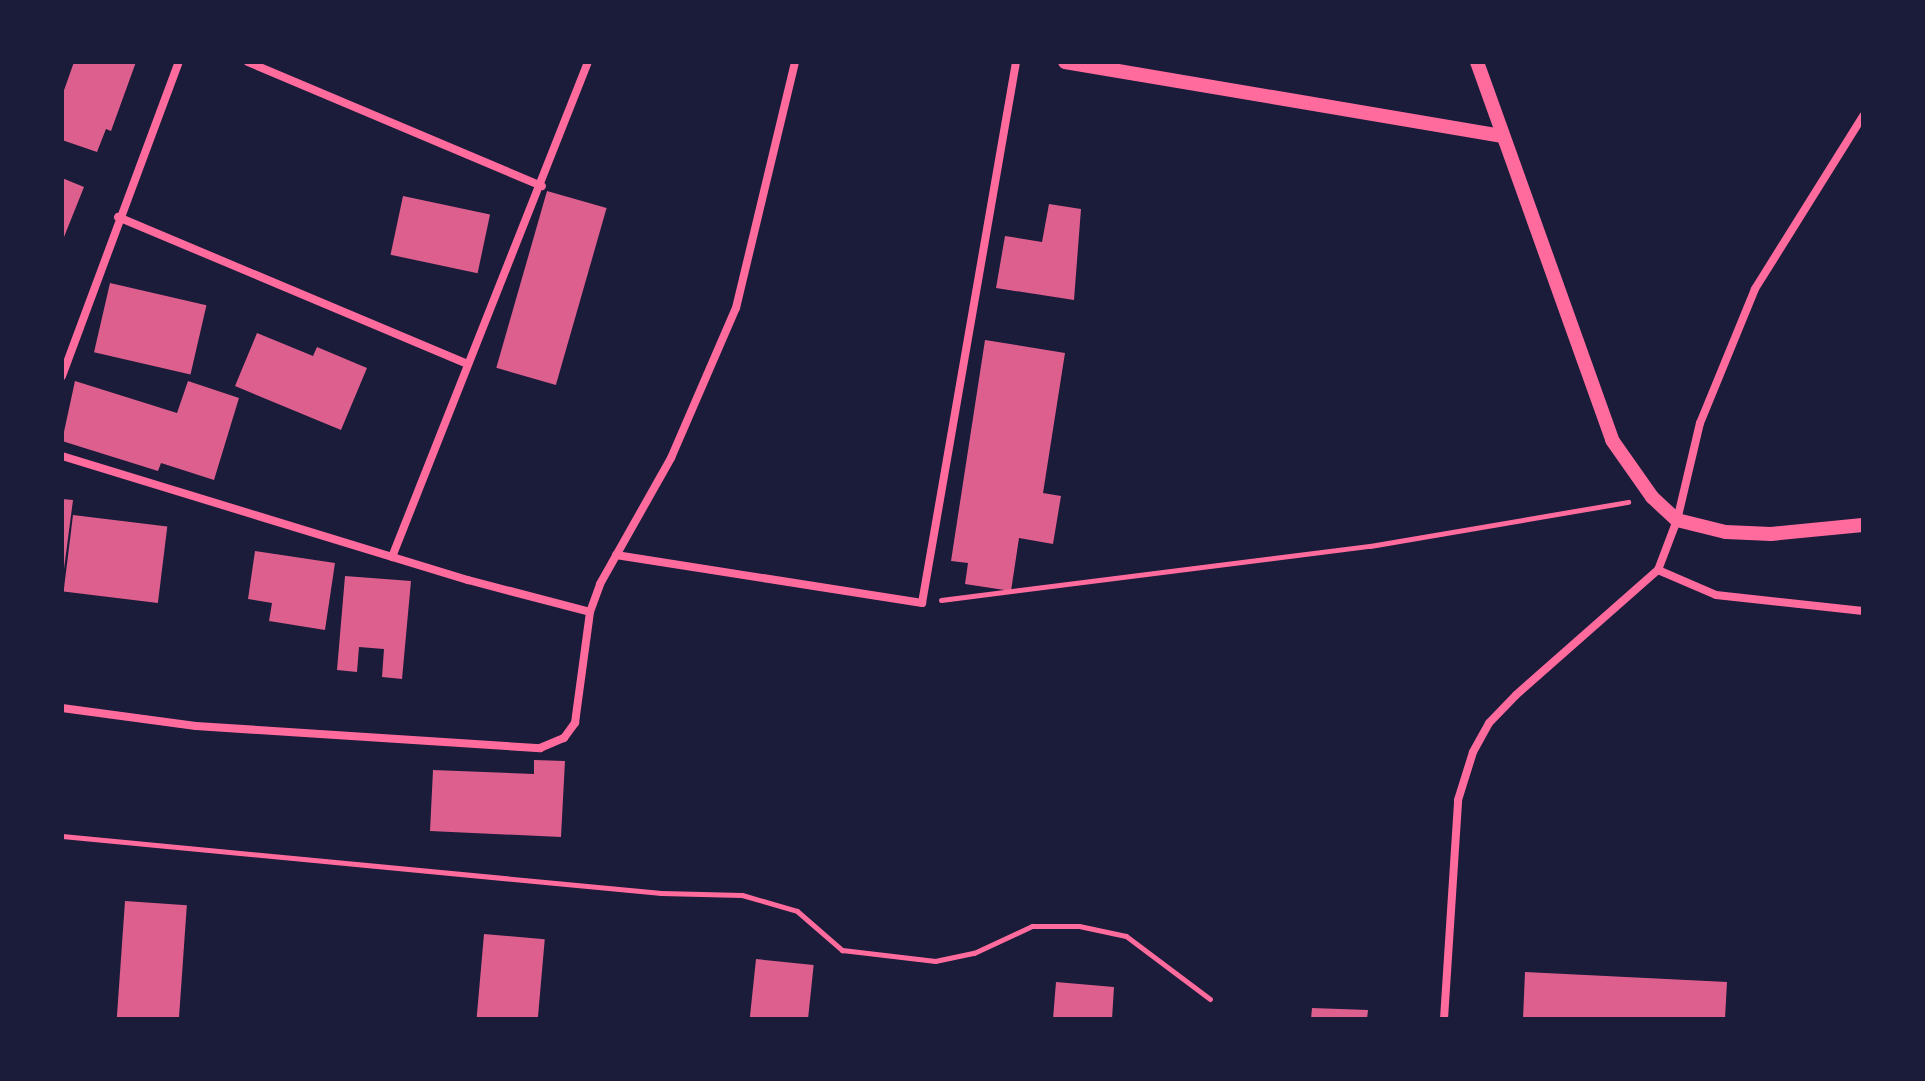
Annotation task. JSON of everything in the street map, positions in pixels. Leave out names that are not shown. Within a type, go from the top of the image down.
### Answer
[{"type":"street","points":[[62,376],[118,217],[179,62]]},
{"type":"street","points":[[248,62],[542,186]]},
{"type":"street","points":[[392,557],[465,363],[542,186],[588,62]]},
{"type":"street","points":[[62,708],[196,726],[540,748],[564,738],[575,723],[590,612],[616,555],[671,458],[736,308],[795,62]]},
{"type":"street","points":[[616,555],[922,603],[1016,62]]},
{"type":"street","points":[[1065,62],[1129,67],[1503,136]]},
{"type":"street","points":[[1477,62],[1612,440],[1652,497],[1677,520],[1726,532],[1771,534],[1863,525]]},
{"type":"street","points":[[1444,1019],[1458,800],[1473,752],[1489,723],[1516,695],[1658,570],[1677,520],[1700,423],[1755,289],[1863,116]]},
{"type":"street","points":[[118,217],[465,363]]},
{"type":"street","points":[[62,456],[392,557],[590,612]]},
{"type":"street","points":[[1658,570],[1716,595],[1863,611]]},
{"type":"path","points":[[922,603],[1370,546],[1652,497]]},
{"type":"path","points":[[62,836],[661,893],[742,895],[797,911],[842,950],[935,961],[974,953],[1032,926],[1079,926],[1126,936],[1210,999]]},
{"type":"building","points":[[74,62],[136,62],[111,131],[106,129],[97,152],[62,140],[62,96]]},
{"type":"building","points":[[62,178],[84,187],[62,242]]},
{"type":"building","points":[[547,191],[607,208],[556,385],[496,368]]},
{"type":"building","points":[[403,196],[490,215],[478,273],[391,255]]},
{"type":"building","points":[[1049,204],[1081,209],[1074,300],[996,288],[1005,236],[1042,242]]},
{"type":"building","points":[[110,283],[206,305],[190,374],[94,352]]},
{"type":"building","points":[[257,333],[313,356],[317,347],[367,368],[341,430],[235,386]]},
{"type":"building","points":[[985,340],[1065,353],[1043,493],[1061,496],[1053,544],[1019,538],[1011,591],[965,584],[968,563],[951,561]]},
{"type":"building","points":[[75,381],[177,413],[188,381],[239,398],[214,480],[161,463],[158,471],[62,441]]},
{"type":"building","points":[[62,499],[73,500],[64,569],[62,569]]},
{"type":"building","points":[[73,515],[167,527],[158,603],[64,591]]},
{"type":"building","points":[[255,551],[335,563],[325,630],[269,621],[272,603],[248,599]]},
{"type":"building","points":[[345,576],[411,581],[402,679],[382,677],[384,649],[359,647],[357,672],[337,670]]},
{"type":"building","points":[[534,760],[565,761],[561,837],[430,831],[433,770],[534,774]]},
{"type":"building","points":[[125,901],[187,905],[179,1019],[117,1019]]},
{"type":"building","points":[[484,934],[545,939],[538,1019],[477,1019]]},
{"type":"building","points":[[756,959],[814,965],[808,1019],[750,1019]]},
{"type":"building","points":[[1525,972],[1727,982],[1725,1019],[1523,1019]]},
{"type":"building","points":[[1056,982],[1114,987],[1112,1019],[1053,1019]]},
{"type":"building","points":[[1312,1008],[1368,1010],[1367,1019],[1311,1019]]}]
